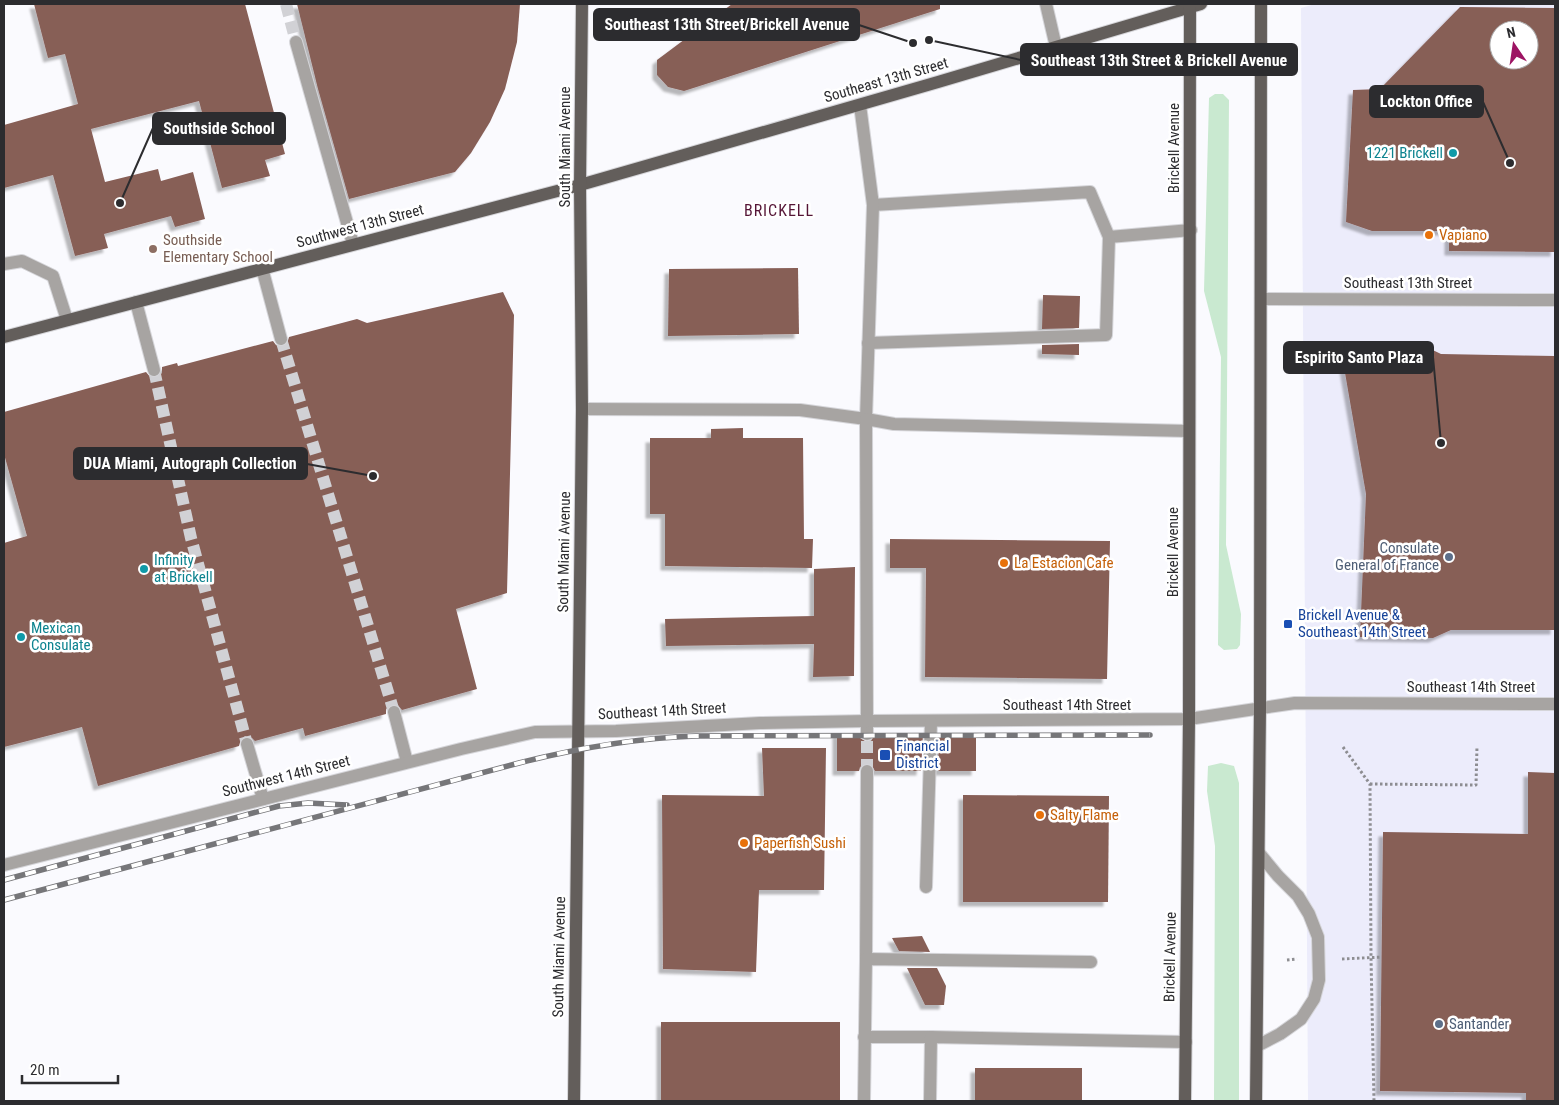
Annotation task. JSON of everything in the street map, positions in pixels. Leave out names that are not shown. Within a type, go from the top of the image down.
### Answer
[{"type":"main road","name":"South Miami Avenue","points":[[574,1101],[582,409],[580,185],[582,4]]},
{"type":"main road","points":[[1256,1101],[1260,708],[1261,4]]},
{"type":"main road","name":"Southeast 13th Street","points":[[580,185],[860,105],[1194,5]]},
{"type":"main road","name":"Brickell Avenue","points":[[1185,1101],[1189,719],[1189,431],[1194,5]]},
{"type":"main road","name":"Southwest 13th Street","points":[[4,338],[580,185]]},
{"type":"street","points":[[1046,4],[1056,47]]},
{"type":"street","points":[[296,42],[353,244]]},
{"type":"street","points":[[860,105],[873,205],[866,418],[867,727]]},
{"type":"street","points":[[868,343],[1106,335],[1109,237],[1090,192],[873,205]]},
{"type":"street","points":[[1109,237],[1191,230]]},
{"type":"street","points":[[4,264],[22,261],[53,276],[67,320]]},
{"type":"street","points":[[262,268],[281,339]]},
{"type":"street","name":"Southeast 13th Street","points":[[1261,299],[1555,300]]},
{"type":"street","points":[[136,302],[154,370]]},
{"type":"street","points":[[582,409],[800,410],[866,418],[894,424],[1189,431]]},
{"type":"street","name":"Southeast 14th Street","points":[[578,731],[616,731],[760,723],[867,727],[931,722],[1189,719],[1295,703],[1555,704]]},
{"type":"street","points":[[394,712],[407,762]]},
{"type":"street","points":[[926,888],[931,722]]},
{"type":"street","name":"Southwest 14th Street","points":[[4,865],[407,762],[535,732],[578,731]]},
{"type":"street","points":[[247,744],[263,799]]},
{"type":"street","points":[[864,1101],[867,771]]},
{"type":"street","points":[[1257,1046],[1280,1034],[1301,1019],[1314,999],[1319,980],[1318,937],[1309,914],[1298,896],[1259,853]]},
{"type":"street","points":[[866,959],[1091,962]]},
{"type":"street","points":[[864,1037],[1186,1042]]},
{"type":"street","points":[[930,1101],[931,1037]]},
{"type":"path","points":[[1370,784],[1476,785],[1477,746]]},
{"type":"path","points":[[1343,747],[1370,784],[1374,1101]]},
{"type":"path","points":[[1336,959],[1382,958]]},
{"type":"shaded area","points":[[1315,4],[1555,4],[1555,1101],[1308,1101],[1301,8]]},
{"type":"green space","points":[[1215,94],[1223,94],[1229,100],[1226,545],[1241,614],[1240,645],[1237,649],[1224,650],[1218,645],[1221,357],[1204,291],[1209,98]]},
{"type":"green space","points":[[1221,763],[1234,766],[1239,783],[1239,1101],[1214,1101],[1215,846],[1207,791],[1208,766]]},
{"type":"building","points":[[34,4],[245,4],[285,154],[265,160],[270,176],[222,188],[199,101],[91,129],[105,182],[158,169],[161,181],[193,172],[205,219],[175,227],[171,216],[104,234],[108,248],[75,256],[53,175],[4,188],[4,125],[78,104],[65,54],[48,58]]},
{"type":"building","points":[[297,4],[520,4],[517,42],[505,89],[490,122],[471,153],[455,172],[349,199],[318,89]]},
{"type":"building","points":[[732,4],[940,4],[940,9],[684,91],[668,87],[657,75],[657,60]]},
{"type":"building","name":"1221 Brickell","points":[[1460,7],[1555,8],[1555,252],[1449,251],[1449,231],[1372,231],[1346,222],[1353,90],[1380,89]]},
{"type":"building","points":[[798,268],[799,334],[668,336],[669,269]]},
{"type":"building","points":[[503,292],[514,315],[507,593],[456,609],[477,689],[402,710],[397,704],[392,704],[386,709],[386,714],[305,736],[303,728],[255,741],[245,736],[241,739],[239,746],[98,786],[82,727],[4,747],[4,543],[27,536],[4,454],[4,412],[146,372],[151,378],[157,378],[162,373],[162,367],[177,363],[178,366],[273,341],[276,345],[283,347],[287,344],[289,337],[357,319],[367,323]]},
{"type":"building","points":[[1043,295],[1080,296],[1079,328],[1042,329]]},
{"type":"building","points":[[1414,341],[1441,354],[1555,356],[1555,630],[1451,630],[1433,638],[1360,637],[1366,494],[1340,344]]},
{"type":"building","points":[[1079,344],[1079,355],[1042,354],[1042,345]]},
{"type":"building","points":[[743,428],[743,438],[803,438],[804,539],[813,539],[812,568],[665,566],[665,514],[650,514],[650,438],[711,438],[711,429]]},
{"type":"building","points":[[890,539],[1110,541],[1107,679],[925,677],[926,568],[890,568]]},
{"type":"building","points":[[855,567],[854,676],[813,677],[814,644],[666,646],[665,619],[814,616],[814,569]]},
{"type":"building","points":[[837,733],[859,734],[860,738],[867,742],[871,741],[875,734],[923,734],[921,771],[875,771],[871,764],[867,763],[860,767],[859,771],[837,771]]},
{"type":"building","points":[[939,734],[976,734],[976,771],[938,771]]},
{"type":"building","name":"Paperfish Sushi","points":[[762,748],[826,748],[824,890],[759,890],[756,972],[663,969],[662,795],[764,796]]},
{"type":"building","name":"Santander","points":[[1528,772],[1555,773],[1555,1101],[1526,1101],[1526,1093],[1380,1091],[1383,832],[1528,834]]},
{"type":"building","points":[[963,795],[1109,796],[1108,902],[963,902]]},
{"type":"building","points":[[922,936],[930,952],[899,951],[892,938]]},
{"type":"building","points":[[907,968],[937,968],[946,986],[944,1005],[925,1005]]},
{"type":"building","points":[[661,1022],[840,1022],[840,1101],[661,1101]]},
{"type":"building","points":[[975,1068],[1082,1068],[1082,1101],[975,1101]]},
{"type":"tunnel","points":[[286,4],[296,42]]},
{"type":"tunnel","points":[[281,339],[394,712]]},
{"type":"tunnel","points":[[154,370],[191,538],[247,744]]},
{"type":"tunnel","points":[[867,734],[867,771]]},
{"type":"railway","points":[[4,900],[519,763],[607,745],[651,739],[696,736],[1150,735]]},
{"type":"railway","points":[[4,880],[279,806],[308,803],[347,805]]},
{"type":"place","name":"Southeast 13th Street & Brickell Avenue","points":[[929,40]]},
{"type":"place","name":"Southeast 13th Street/Brickell Avenue","points":[[913,43]]},
{"type":"place","name":"1221 Brickell","points":[[1453,153]]},
{"type":"place","name":"Lockton Office","points":[[1510,163]]},
{"type":"place","name":"Southside School","points":[[120,203]]},
{"type":"place","name":"Vapiano","points":[[1429,235]]},
{"type":"place","name":"Southside Elementary School","points":[[153,249]]},
{"type":"place","name":"Espirito Santo Plaza","points":[[1441,443]]},
{"type":"place","name":"DUA Miami, Autograph Collection","points":[[373,476]]},
{"type":"place","name":"Consulate General of France","points":[[1449,557]]},
{"type":"place","name":"La Estacion Cafe","points":[[1004,563]]},
{"type":"place","name":"Infinity at Brickell","points":[[144,569]]},
{"type":"place","name":"Brickell Avenue & Southeast 14th Street","points":[[1288,624]]},
{"type":"place","name":"Mexican Consulate","points":[[21,637]]},
{"type":"place","name":"Financial District","points":[[885,755]]},
{"type":"place","name":"Salty Flame","points":[[1040,815]]},
{"type":"place","name":"Paperfish Sushi","points":[[744,843]]},
{"type":"place","name":"Santander","points":[[1439,1024]]},
{"type":"district","name":"BRICKELL","points":[[779,210]]}]
